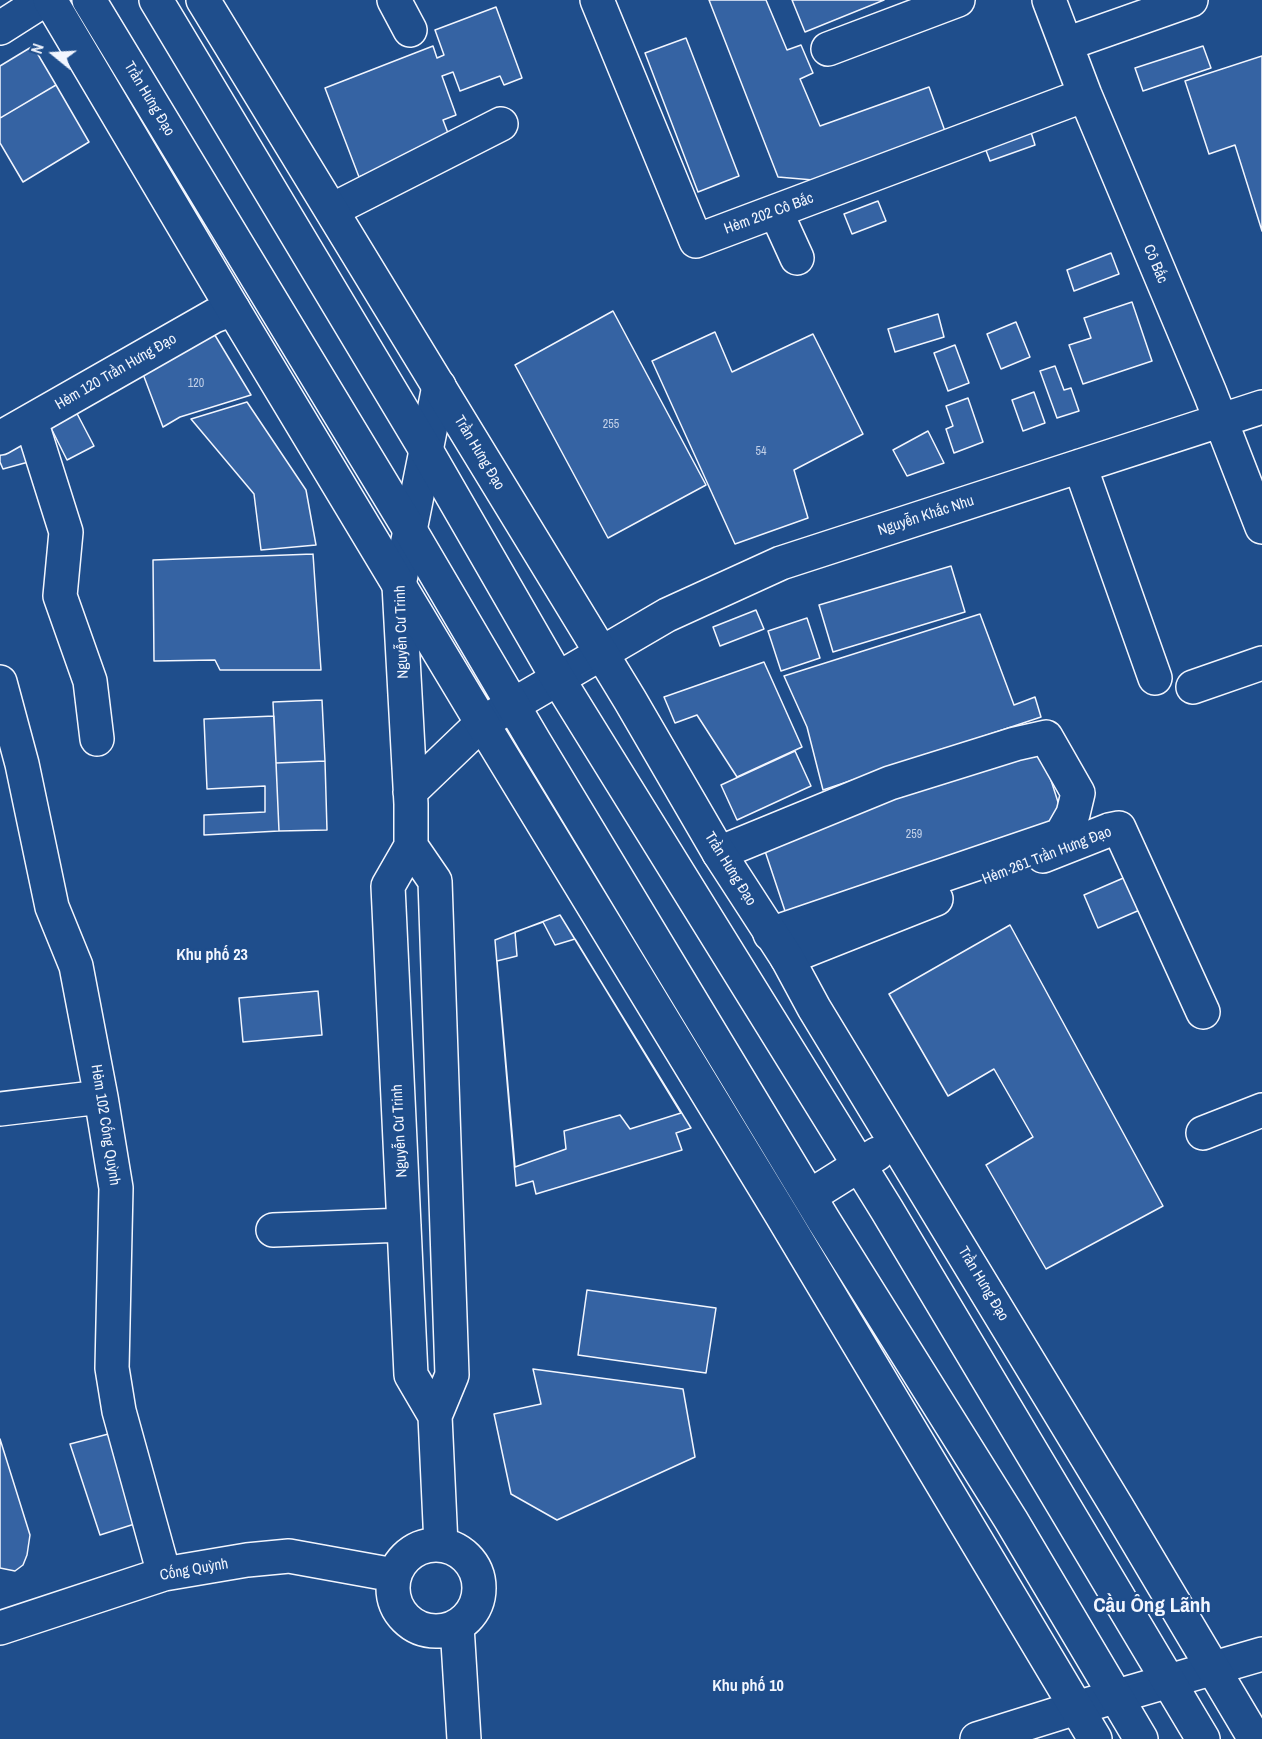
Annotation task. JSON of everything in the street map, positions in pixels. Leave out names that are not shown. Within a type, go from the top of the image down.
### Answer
[{"type":"main road","points":[[0,28],[44,0]]},
{"type":"main road","points":[[50,0],[233,309],[893,1400],[1095,1739]]},
{"type":"main road","name":"Trần Hưng Đạo","points":[[89,0],[410,530],[621,886],[923,1381],[1011,1520],[1141,1739]]},
{"type":"main road","name":"Trần Hưng Đạo","points":[[203,0],[602,654],[727,866],[779,946],[814,1008],[1255,1739]]},
{"type":"main road","points":[[394,0],[410,30]]},
{"type":"main road","name":"Hẻm 202 Cô Bắc","points":[[597,0],[696,241],[1084,95]]},
{"type":"main road","points":[[828,49],[958,0]]},
{"type":"main road","name":"Cô Bắc","points":[[1049,0],[1084,95],[1262,527]]},
{"type":"main road","points":[[1066,44],[1191,0]]},
{"type":"main road","points":[[169,5],[296,234],[426,450],[558,679],[961,1333],[1203,1739]]},
{"type":"main road","points":[[108,97],[136,78]]},
{"type":"main road","points":[[296,234],[332,210],[501,124]]},
{"type":"main road","points":[[168,200],[197,179]]},
{"type":"main road","points":[[777,212],[797,258]]},
{"type":"main road","name":"Hẻm 120 Trần Hưng Đạo","points":[[0,438],[214,316],[233,309],[264,288]]},
{"type":"main road","name":"Nguyễn Cư Trinh","points":[[435,1416],[411,1375],[388,886],[411,846],[399,585],[439,386]]},
{"type":"main road","name":"Nguyễn Khắc Nhu","points":[[410,792],[482,723],[667,615],[781,563],[1262,407]]},
{"type":"main road","points":[[31,421],[66,532],[60,596],[90,681],[97,739]]},
{"type":"main road","points":[[1080,466],[1155,678]]},
{"type":"main road","points":[[1193,687],[1262,663]]},
{"type":"main road","name":"Hẻm 102 Cống Quỳnh","points":[[0,682],[22,764],[52,907],[76,966],[101,1097],[116,1188],[112,1368],[119,1411],[164,1574]]},
{"type":"main road","points":[[696,903],[727,866],[890,783],[1046,736],[1078,793],[1073,814],[1061,835],[779,946]]},
{"type":"main road","name":"Hẻm 261 Trần Hưng Đạo","points":[[779,946],[1119,828],[1203,1011]]},
{"type":"main road","name":"Nguyễn Cư Trinh","points":[[411,846],[435,881],[452,1375],[435,1416],[441,1545]]},
{"type":"main road","points":[[591,902],[621,886]]},
{"type":"main road","points":[[777,1033],[814,1008]]},
{"type":"main road","points":[[674,1038],[703,1019]]},
{"type":"main road","points":[[0,1109],[101,1097]]},
{"type":"main road","points":[[1203,1133],[1262,1110]]},
{"type":"main road","points":[[734,1137],[763,1119]]},
{"type":"main road","points":[[810,1196],[897,1143]]},
{"type":"main road","points":[[273,1230],[404,1225]]},
{"type":"main road","points":[[961,1333],[998,1310]]},
{"type":"main road","points":[[893,1400],[923,1381]]},
{"type":"main road","points":[[1080,1530],[1117,1507]]},
{"type":"main road","points":[[977,1541],[1011,1520]]},
{"type":"main road","points":[[430,1544],[441,1545],[455,1549],[466,1556],[474,1566],[478,1578],[479,1594],[473,1611],[466,1620],[457,1626],[435,1632],[413,1626],[402,1616],[395,1603],[392,1589],[394,1575],[401,1561],[418,1547],[430,1544]]},
{"type":"main road","name":"Cống Quỳnh","points":[[0,1628],[164,1574],[247,1560],[289,1556],[394,1575]]},
{"type":"main road","points":[[457,1626],[464,1739]]},
{"type":"main road","points":[[977,1739],[1262,1654]]},
{"type":"building","points":[[709,0],[766,0],[787,50],[801,45],[813,73],[800,79],[820,126],[929,87],[946,134],[825,181],[778,177]]},
{"type":"building","points":[[792,0],[884,0],[805,32]]},
{"type":"building","points":[[496,7],[522,78],[504,85],[500,76],[460,91],[453,72],[442,76],[456,115],[443,120],[451,141],[359,177],[325,88],[433,46],[437,58],[444,55],[435,30]]},
{"type":"building","points":[[686,38],[739,176],[698,192],[645,53]]},
{"type":"building","points":[[33,46],[56,85],[0,118],[0,66]]},
{"type":"building","points":[[1203,46],[1211,68],[1143,91],[1135,68]]},
{"type":"building","points":[[1262,56],[1262,231],[1235,145],[1209,154],[1185,81]]},
{"type":"building","points":[[56,85],[89,142],[23,182],[0,143],[0,118]]},
{"type":"building","points":[[1030,129],[1035,145],[990,161],[984,145]]},
{"type":"building","points":[[878,201],[886,221],[852,234],[844,214]]},
{"type":"building","points":[[1111,253],[1119,274],[1074,291],[1067,270]]},
{"type":"building","points":[[1132,302],[1152,361],[1083,384],[1069,345],[1091,338],[1084,318]]},
{"type":"building","points":[[613,311],[706,485],[608,538],[515,365]]},
{"type":"building","points":[[938,314],[944,337],[895,352],[888,329]]},
{"type":"building","points":[[1016,322],[1030,357],[1001,369],[987,334]]},
{"type":"building","points":[[213,332],[251,395],[180,417],[163,427],[143,374]]},
{"type":"building","points":[[715,332],[732,372],[813,334],[863,434],[794,470],[808,518],[735,544],[652,361]]},
{"type":"building","points":[[955,345],[969,383],[948,391],[934,353]]},
{"type":"building","points":[[1055,366],[1064,390],[1071,388],[1079,411],[1057,418],[1040,371]]},
{"type":"building","points":[[1034,392],[1045,423],[1023,431],[1012,400]]},
{"type":"building","points":[[968,398],[983,442],[954,453],[946,429],[953,426],[946,406]]},
{"type":"building","points":[[247,402],[306,490],[316,545],[261,550],[254,494],[191,419]]},
{"type":"building","points":[[72,404],[94,446],[67,460],[46,418]]},
{"type":"building","points":[[28,428],[32,461],[3,469],[0,462],[0,442]]},
{"type":"building","points":[[928,431],[944,463],[907,476],[893,450]]},
{"type":"building","points":[[313,554],[321,670],[220,670],[215,660],[154,661],[153,560]]},
{"type":"building","points":[[951,566],[965,612],[833,652],[819,605]]},
{"type":"building","points":[[756,610],[764,629],[720,646],[713,627]]},
{"type":"building","points":[[980,614],[1014,705],[1035,697],[1041,717],[823,790],[807,727],[784,676]]},
{"type":"building","points":[[807,618],[820,658],[781,671],[768,631]]},
{"type":"building","points":[[764,662],[802,747],[737,777],[697,715],[675,723],[664,697]]},
{"type":"building","points":[[322,700],[325,761],[276,763],[273,702]]},
{"type":"building","points":[[274,716],[279,831],[204,835],[204,815],[265,812],[265,786],[207,789],[204,719]]},
{"type":"building","points":[[1041,749],[1066,827],[788,920],[762,842]]},
{"type":"building","points":[[795,751],[811,786],[737,820],[721,785]]},
{"type":"building","points":[[325,761],[327,830],[279,831],[276,763]]},
{"type":"building","points":[[1135,873],[1149,906],[1098,928],[1084,895]]},
{"type":"building","points":[[560,915],[691,1128],[676,1133],[682,1150],[536,1194],[533,1181],[516,1186],[495,940]]},
{"type":"building","points":[[543,922],[555,945],[575,939],[681,1113],[630,1129],[620,1115],[564,1131],[566,1149],[515,1167],[497,961],[517,956],[515,932]]},
{"type":"building","points":[[1010,925],[1163,1206],[1046,1269],[986,1165],[1033,1137],[994,1069],[948,1096],[889,994]]},
{"type":"building","points":[[318,991],[322,1035],[243,1042],[239,998]]},
{"type":"building","points":[[587,1290],[716,1308],[706,1373],[578,1355]]},
{"type":"building","points":[[533,1369],[683,1389],[695,1457],[557,1520],[511,1494],[494,1414],[541,1404]]},
{"type":"building","points":[[116,1432],[144,1521],[100,1535],[70,1444]]},
{"type":"building","points":[[0,1439],[30,1535],[23,1565],[15,1571],[0,1568]]},
{"type":"district","name":"Khu phố 23","points":[[212,956]]},
{"type":"district","name":"Cầu Ông Lãnh","points":[[1152,1606]]},
{"type":"district","name":"Khu phố 10","points":[[748,1687]]}]
